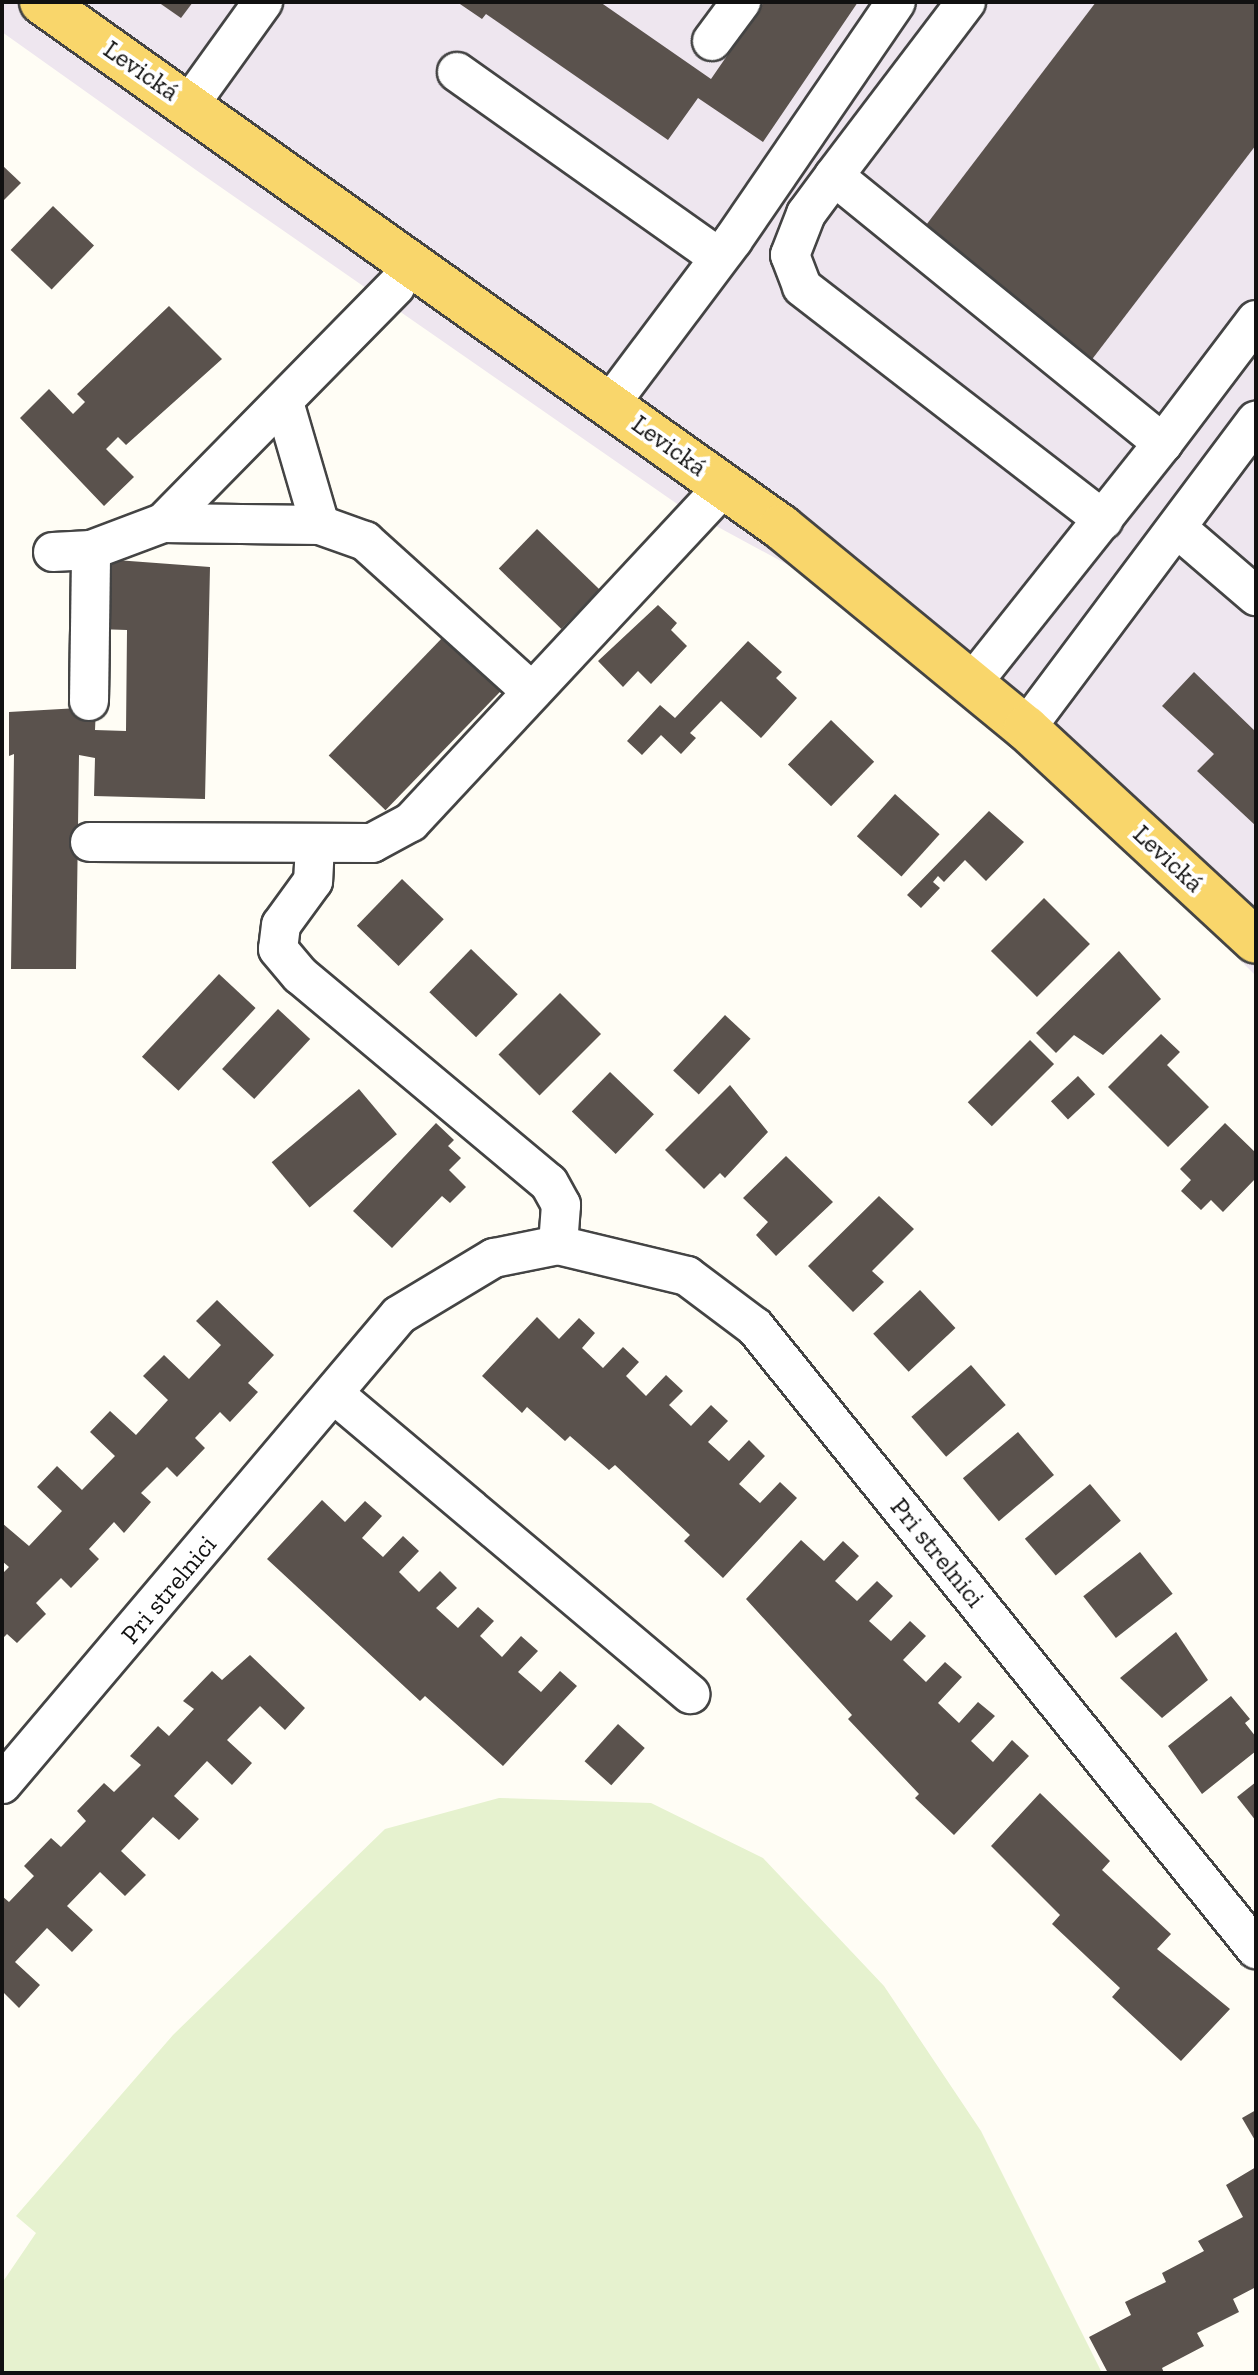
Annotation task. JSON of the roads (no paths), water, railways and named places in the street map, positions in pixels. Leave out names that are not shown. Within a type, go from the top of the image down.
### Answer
[{"type":"main road","name":"Levická","points":[[42,2],[724,486],[1026,728],[1256,941]]},
{"type":"street","points":[[189,105],[263,2]]},
{"type":"street","points":[[712,41],[741,2]]},
{"type":"street","points":[[610,404],[718,257],[896,2]]},
{"type":"street","points":[[966,2],[806,214],[790,255],[802,287],[1103,520]]},
{"type":"street","points":[[457,72],[718,257]]},
{"type":"street","points":[[834,176],[1163,443]]},
{"type":"street","points":[[163,523],[396,286]]},
{"type":"street","points":[[972,683],[1103,520],[1256,320]]},
{"type":"street","points":[[284,402],[320,525]]},
{"type":"street","points":[[1026,728],[1178,529],[1256,420]]},
{"type":"street","points":[[90,842],[372,843],[411,822],[724,486]]},
{"type":"street","points":[[53,552],[91,550],[163,523],[320,525],[365,541],[531,691]]},
{"type":"street","points":[[1178,529],[1256,596]]},
{"type":"street","points":[[89,701],[91,550]]},
{"type":"street","points":[[315,845],[313,881],[281,925],[278,949],[300,975],[549,1183],[561,1205],[558,1245]]},
{"type":"street","name":"Pri strelnici","points":[[2,1784],[399,1315],[494,1258],[558,1245],[687,1276],[755,1327],[1256,1949]]},
{"type":"street","points":[[334,1394],[690,1694]]}]
